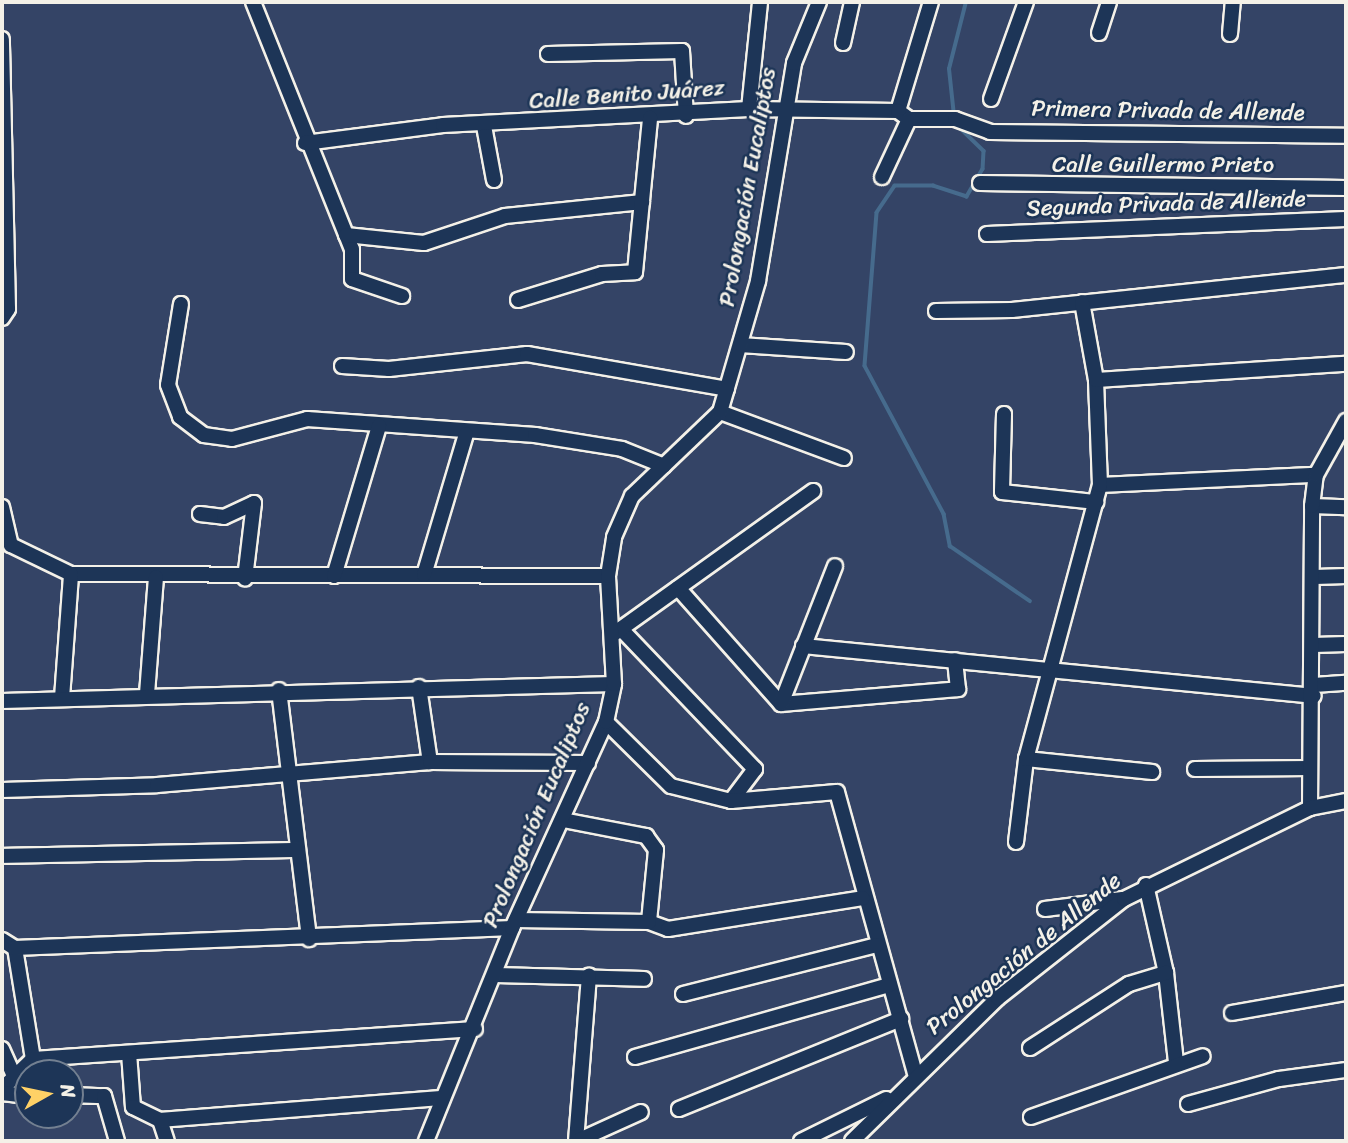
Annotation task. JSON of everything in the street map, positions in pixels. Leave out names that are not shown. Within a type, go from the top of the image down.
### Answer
[{"type":"street","points":[[253,2],[305,143],[346,235],[352,279],[402,296]]},
{"type":"street","points":[[261,19],[262,2]]},
{"type":"street","points":[[749,109],[760,2]]},
{"type":"street","name":"Prolongación Eucaliptos","points":[[426,1141],[440,1098],[475,1029],[514,924],[564,820],[606,722],[614,684],[618,631],[608,576],[614,537],[632,496],[720,412],[758,281],[783,113],[794,63],[819,2]]},
{"type":"street","points":[[843,43],[852,2]]},
{"type":"street","points":[[882,177],[903,115],[930,2]]},
{"type":"street","points":[[991,99],[1026,2]]},
{"type":"street","points":[[1099,33],[1110,2]]},
{"type":"street","points":[[1230,34],[1233,2]]},
{"type":"street","points":[[2,39],[8,309],[2,318]]},
{"type":"street","points":[[548,54],[682,51],[685,116]]},
{"type":"street","name":"Calle Benito Juárez","points":[[305,143],[443,125],[484,127],[685,116],[749,109],[783,113],[903,115],[955,119],[990,132]]},
{"type":"street","points":[[518,300],[637,268],[650,118]]},
{"type":"street","points":[[484,127],[494,180]]},
{"type":"street","name":"Primera Privada de Allende","points":[[990,132],[1346,136]]},
{"type":"street","name":"Calle Guillermo Prieto","points":[[980,183],[1346,188]]},
{"type":"street","points":[[346,235],[425,243],[505,216],[642,202]]},
{"type":"street","name":"Segunda Privada de Allende","points":[[987,234],[1346,219]]},
{"type":"street","points":[[936,311],[1082,302],[1346,275]]},
{"type":"street","points":[[1016,842],[1026,760],[1100,485],[1096,380],[1082,302]]},
{"type":"street","points":[[181,304],[168,385],[180,416],[204,435],[232,439],[313,420],[466,434],[535,435],[622,449],[664,466]]},
{"type":"street","points":[[740,345],[846,352]]},
{"type":"street","points":[[342,366],[389,369],[527,354],[727,389]]},
{"type":"street","points":[[1096,380],[1346,364]]},
{"type":"street","points":[[720,412],[844,458]]},
{"type":"street","points":[[1004,414],[1002,492],[1096,502]]},
{"type":"street","points":[[334,576],[379,426]]},
{"type":"street","points":[[1310,808],[1315,577],[1312,506],[1316,475],[1344,429]]},
{"type":"street","points":[[424,576],[466,434]]},
{"type":"street","points":[[1100,485],[1316,475]]},
{"type":"street","points":[[731,801],[755,769],[618,631],[813,491]]},
{"type":"street","points":[[200,514],[224,517],[254,503],[245,579]]},
{"type":"street","points":[[1312,506],[1346,507]]},
{"type":"street","points":[[2,507],[6,546],[71,574],[245,579],[334,576],[608,576]]},
{"type":"street","points":[[781,704],[835,566]]},
{"type":"street","points":[[62,698],[71,574]]},
{"type":"street","points":[[1315,577],[1346,576]]},
{"type":"street","points":[[147,694],[156,577]]},
{"type":"street","points":[[678,588],[781,704]]},
{"type":"street","points":[[1314,645],[1346,644]]},
{"type":"street","points":[[803,646],[1050,672],[1314,691],[1346,683]]},
{"type":"street","points":[[781,704],[958,689],[955,660]]},
{"type":"street","points":[[2,701],[279,690],[614,684]]},
{"type":"street","points":[[419,687],[430,762]]},
{"type":"street","points":[[279,690],[309,939]]},
{"type":"street","points":[[606,722],[671,786],[731,801],[837,792],[863,898],[915,1073]]},
{"type":"street","points":[[1026,760],[1152,772]]},
{"type":"street","points":[[2,790],[290,774],[430,762],[588,764]]},
{"type":"street","points":[[1195,769],[1310,768]]},
{"type":"street","name":"Prolongación de Allende","points":[[852,1141],[915,1073],[1124,899],[1146,885],[1310,808],[1346,801]]},
{"type":"street","points":[[564,820],[646,836],[656,850],[649,922]]},
{"type":"street","points":[[2,856],[298,850]]},
{"type":"street","points":[[1146,885],[1166,972],[1176,1062]]},
{"type":"street","points":[[475,1029],[33,1059],[8,944],[309,939],[514,924],[649,922],[668,929],[863,898]]},
{"type":"street","points":[[1045,909],[1124,899]]},
{"type":"street","points":[[683,994],[877,945]]},
{"type":"street","points":[[1030,1048],[1129,984],[1166,972]]},
{"type":"street","points":[[496,975],[644,979]]},
{"type":"street","points":[[589,976],[576,1141],[641,1112]]},
{"type":"street","points":[[635,1057],[890,985]]},
{"type":"street","points":[[1232,1013],[1346,993]]},
{"type":"street","points":[[679,1109],[901,1020]]},
{"type":"street","points":[[2,1049],[14,1076]]},
{"type":"street","points":[[129,1053],[133,1107],[160,1120],[440,1098]]},
{"type":"street","points":[[1031,1116],[1176,1062],[1203,1056]]},
{"type":"street","points":[[1188,1104],[1279,1079],[1346,1070]]},
{"type":"street","points":[[801,1141],[894,1095]]},
{"type":"street","points":[[84,1096],[104,1096],[117,1141]]},
{"type":"street","points":[[160,1120],[167,1141]]},
{"type":"waterway","points":[[954,116],[949,69],[966,2]]},
{"type":"waterway","points":[[958,126],[984,151],[983,169],[967,197],[934,186],[895,186],[877,213],[865,366],[944,514],[950,546],[1030,601]]}]
